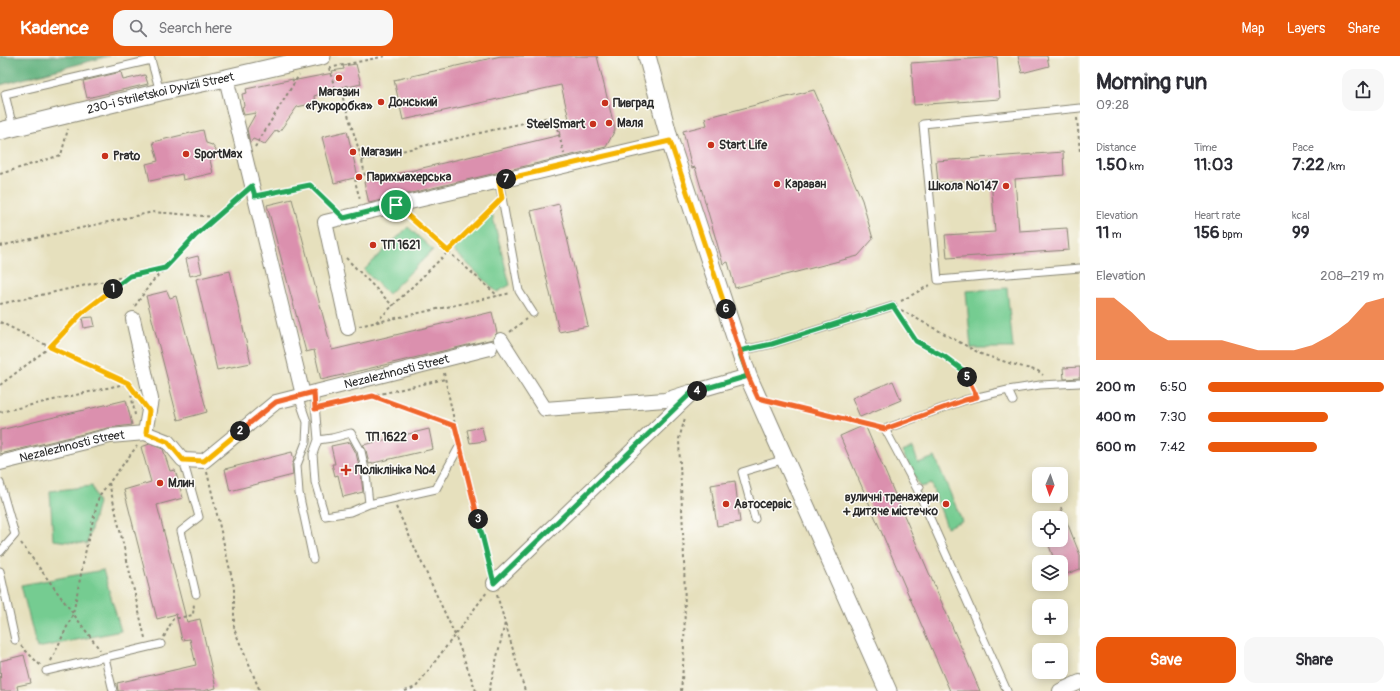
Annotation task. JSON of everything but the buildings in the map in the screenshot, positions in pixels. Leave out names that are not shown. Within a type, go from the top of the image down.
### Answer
[{"type":"street","points":[[647,56],[670,141],[748,376],[888,691]]},
{"type":"street","name":"230-i Striletskoi Dyvizii Street","points":[[6,129],[160,92],[226,78],[325,62]]},
{"type":"street","points":[[226,78],[305,395]]},
{"type":"street","points":[[348,328],[325,222],[670,141]]},
{"type":"street","points":[[133,313],[152,399],[142,433]]},
{"type":"street","points":[[496,344],[545,409],[664,400],[748,376]]},
{"type":"street","name":"Nezalezhnosti Street","points":[[204,461],[276,402],[442,360],[496,344]]},
{"type":"street","points":[[494,583],[692,392]]},
{"type":"street","name":"Nezalezhnosti Street","points":[[0,464],[110,436],[142,433],[168,442],[183,460]]},
{"type":"street","points":[[183,460],[204,461]]},
{"type":"street","points":[[1060,691],[1080,682]]},
{"type":"lane","points":[[6,129],[5,94],[151,58],[160,92]]},
{"type":"lane","points":[[1078,108],[923,124],[938,280],[1080,268]]},
{"type":"lane","points":[[499,181],[520,292],[533,313]]},
{"type":"lane","points":[[739,351],[772,344],[893,306]]},
{"type":"lane","points":[[1007,691],[918,488],[885,429],[977,397],[1008,390],[1080,382]]},
{"type":"lane","points":[[1008,390],[1013,401]]},
{"type":"lane","points":[[305,395],[315,409],[318,440],[313,454],[315,482],[325,516],[350,512],[369,504],[436,489],[460,447]]},
{"type":"lane","points":[[305,395],[307,422],[306,442],[297,464],[299,493],[313,559]]},
{"type":"lane","points":[[318,440],[351,433],[361,451],[366,474],[369,504]]},
{"type":"lane","points":[[754,519],[742,472],[785,459]]},
{"type":"lane","points":[[183,460],[199,517],[181,531],[196,594]]},
{"type":"lane","points":[[0,483],[15,535],[0,552]]},
{"type":"lane","points":[[0,571],[15,640]]},
{"type":"lane","points":[[46,671],[161,644]]},
{"type":"lane","points":[[105,658],[113,691]]},
{"type":"path","points":[[325,62],[336,92],[341,92],[362,160],[365,176],[355,181],[364,213]]},
{"type":"path","points":[[246,161],[300,75]]},
{"type":"path","points":[[1078,108],[1080,152]]},
{"type":"path","points":[[0,174],[61,155],[73,113]]},
{"type":"path","points":[[362,160],[554,116],[567,165]]},
{"type":"path","points":[[133,313],[151,283],[196,235],[217,217],[254,191],[310,185],[344,218]]},
{"type":"path","points":[[376,322],[502,198]]},
{"type":"path","points":[[396,205],[498,296]]},
{"type":"path","points":[[0,246],[153,212],[217,217]]},
{"type":"path","points":[[345,257],[392,306]]},
{"type":"path","points":[[0,304],[165,268]]},
{"type":"path","points":[[0,385],[50,347],[82,313],[130,276]]},
{"type":"path","points":[[893,306],[938,280]]},
{"type":"path","points":[[348,328],[520,292]]},
{"type":"path","points":[[893,306],[982,354],[1038,371],[1053,384]]},
{"type":"path","points":[[893,306],[916,341],[945,357],[964,371],[977,397]]},
{"type":"path","points":[[496,344],[533,313]]},
{"type":"path","points":[[0,322],[128,383],[149,411]]},
{"type":"path","points":[[442,360],[455,426],[494,583],[526,691]]},
{"type":"path","points":[[315,409],[445,379]]},
{"type":"path","points":[[0,412],[128,383]]},
{"type":"path","points":[[15,640],[46,671],[73,614],[87,544],[99,496],[110,483],[142,433],[128,383]]},
{"type":"path","points":[[373,396],[455,426]]},
{"type":"path","points":[[758,398],[885,429]]},
{"type":"path","points":[[681,691],[684,603],[679,439],[687,412]]},
{"type":"path","points":[[204,461],[234,587],[234,629],[260,691]]},
{"type":"path","points":[[110,483],[147,647]]},
{"type":"path","points":[[393,501],[455,635],[476,691]]},
{"type":"path","points":[[15,535],[105,658]]},
{"type":"path","points":[[405,691],[416,687],[494,583]]},
{"type":"path","points":[[161,644],[173,619],[193,615],[196,594]]},
{"type":"path","points":[[489,691],[505,622]]},
{"type":"green space","points":[[0,56],[109,56],[0,85]]},
{"type":"green space","points":[[490,206],[510,285],[497,292],[450,247]]},
{"type":"green space","points":[[408,227],[433,250],[388,294],[364,270]]},
{"type":"green space","points":[[1007,288],[1013,348],[971,348],[966,291]]},
{"type":"green space","name":"вуличні тренажери + дитяче містечко","points":[[913,448],[918,463],[935,457],[962,521],[947,527],[931,484],[920,487],[902,452]]},
{"type":"green space","points":[[92,486],[98,503],[87,544],[53,540],[50,491]]},
{"type":"green space","points":[[103,570],[121,631],[37,648],[21,585]]},
{"type":"place","name":"Магазин «Рукоробка»","points":[[339,78]]},
{"type":"place","name":"Донський","points":[[381,102]]},
{"type":"place","name":"Пивград","points":[[605,103]]},
{"type":"place","name":"Маля","points":[[609,123]]},
{"type":"place","name":"SteelSmart","points":[[593,124]]},
{"type":"place","name":"Start Life","points":[[711,145]]},
{"type":"place","name":"Магазин","points":[[353,152]]},
{"type":"place","name":"SportMax","points":[[186,154]]},
{"type":"place","name":"Prato","points":[[105,156]]},
{"type":"place","name":"Парихмахерська","points":[[359,177]]},
{"type":"place","name":"Караван","points":[[777,184]]},
{"type":"place","name":"Школа №147","points":[[1006,186]]},
{"type":"place","name":"ТП 1621","points":[[373,245]]},
{"type":"place","name":"ТП 1622","points":[[415,437]]},
{"type":"place","name":"Поліклініка №4","points":[[346,470]]},
{"type":"place","name":"Млин","points":[[160,483]]},
{"type":"place","name":"Автосервіс","points":[[726,504]]},
{"type":"place","name":"вуличні тренажери + дитяче містечко","points":[[946,504]]},
{"type":"route","points":[[396,205],[344,218],[310,185],[255,196],[252,186],[196,235],[165,268],[130,276],[82,313],[50,347],[128,383],[149,411],[146,433],[168,442],[183,460],[204,461],[276,402],[314,392],[315,409],[373,396],[455,426],[494,583],[692,392],[748,376],[739,351],[772,344],[893,306],[916,341],[945,357],[964,371],[977,397],[885,429],[758,398],[739,351],[670,141],[499,181],[502,198],[448,251],[396,205]]}]
